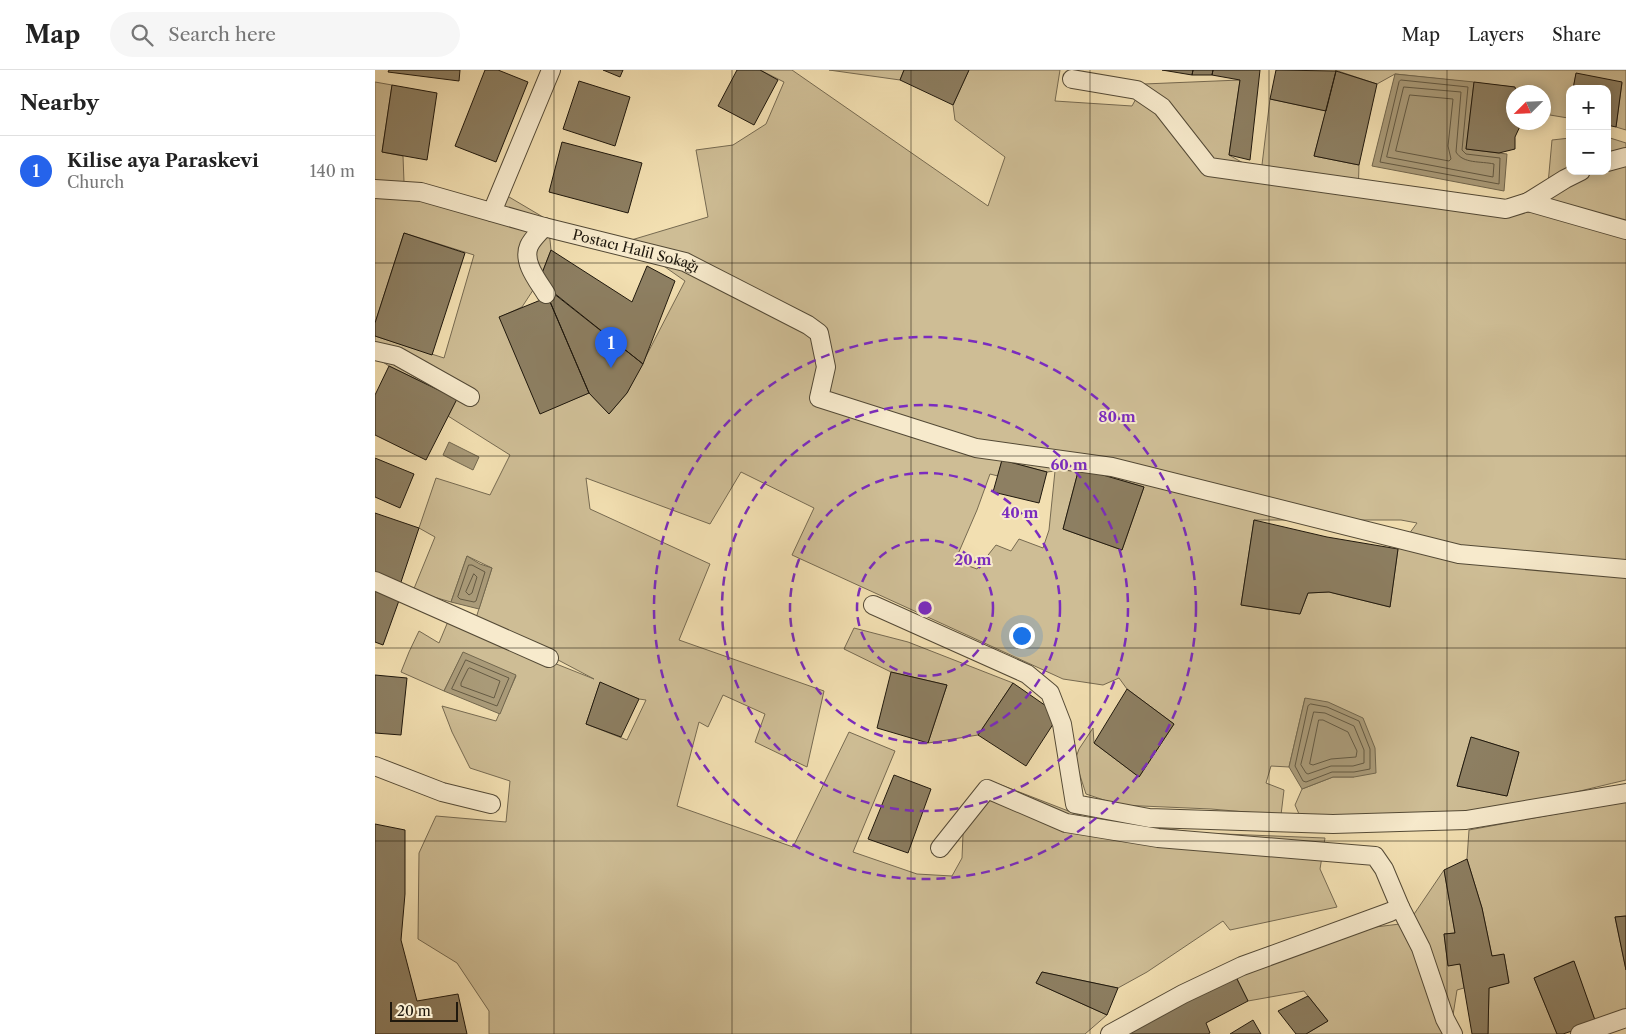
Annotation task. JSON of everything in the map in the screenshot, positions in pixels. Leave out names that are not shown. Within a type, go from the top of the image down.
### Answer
[{"type":"street","points":[[492,212],[551,70]]},
{"type":"street","points":[[1072,79],[1137,90],[1163,107],[1209,167],[1506,208],[1528,202],[1572,175]]},
{"type":"street","points":[[1611,161],[1626,157]]},
{"type":"street","name":"Postacı Halil Sokağı","points":[[375,189],[421,192],[544,227],[685,262],[809,324],[819,334],[826,367],[819,398],[976,448],[1111,467],[1459,554],[1626,569]]},
{"type":"street","points":[[1528,202],[1626,230]]},
{"type":"street","points":[[544,227],[530,244],[527,253],[532,270],[546,294]]},
{"type":"street","points":[[375,351],[397,356],[469,397]]},
{"type":"street","points":[[375,581],[549,658]]},
{"type":"street","points":[[873,605],[1027,674],[1050,693],[1062,724],[1075,804],[1149,818],[1333,824],[1466,820],[1626,793]]},
{"type":"street","points":[[375,766],[442,792],[491,804]]},
{"type":"street","points":[[940,848],[987,789],[1067,823],[1158,838],[1375,856],[1384,869],[1400,907],[1421,948],[1445,1018],[1453,1034]]},
{"type":"street","points":[[1110,1034],[1183,994],[1242,966],[1400,907]]},
{"type":"street","points":[[1580,1034],[1626,1018]]},
{"type":"shaded area","points":[[760,70],[792,70],[988,206],[1005,157],[955,120],[953,105],[969,70],[1060,70],[1055,101],[1132,106],[1144,84],[1240,80],[1229,155],[1261,173],[1270,99],[1326,111],[1314,156],[1359,165],[1358,197],[1537,213],[1548,184],[1552,140],[1566,138],[1566,175],[1611,175],[1611,138],[1626,143],[1626,780],[1537,801],[1456,813],[1377,817],[1299,814],[1295,805],[1302,789],[1333,777],[1354,777],[1305,698],[1289,767],[1271,766],[1266,783],[1284,790],[1281,815],[1211,809],[1119,805],[1086,794],[1075,760],[1079,749],[1093,728],[1094,743],[1139,777],[1174,724],[1127,689],[1119,678],[1103,685],[1063,679],[792,555],[814,508],[741,472],[710,524],[586,478],[590,509],[710,564],[679,640],[824,691],[807,767],[755,742],[765,714],[723,695],[708,727],[699,722],[677,806],[793,847],[849,732],[895,751],[853,852],[917,874],[952,876],[962,858],[963,834],[972,808],[996,783],[1089,819],[1199,833],[1325,838],[1320,869],[1337,907],[1230,930],[1223,921],[1147,972],[1118,988],[1042,972],[1036,983],[1107,1015],[1085,1034],[489,1034],[489,1011],[457,963],[418,939],[419,853],[436,816],[506,822],[510,781],[470,768],[452,732],[442,706],[496,721],[516,676],[463,653],[444,691],[401,672],[419,631],[439,643],[449,619],[594,679],[476,618],[492,568],[467,556],[451,602],[413,591],[435,537],[419,528],[436,478],[490,495],[510,455],[448,416],[456,399],[389,366],[375,357],[375,336],[444,358],[474,255],[404,233],[375,323],[375,82],[392,85],[382,152],[403,156],[404,182],[485,218],[504,194],[548,220],[551,250],[539,281],[522,307],[500,317],[540,413],[589,393],[609,414],[627,393],[685,281],[628,241],[708,217],[696,150],[733,145],[766,124],[784,82]],"holes":[[[1002,460],[1047,472],[1055,471],[1049,530],[1043,548],[1019,539],[1011,551],[996,545],[977,569],[955,561],[990,474],[998,476]],[[1079,468],[1144,487],[1122,550],[1063,529]],[[1254,520],[1401,520],[1417,523],[1398,549],[1390,607],[1329,592],[1308,593],[1300,614],[1241,605]],[[600,683],[646,700],[627,740],[586,724]],[[1471,737],[1519,752],[1507,796],[1457,786]]]},
{"type":"shaded area","points":[[829,70],[904,70],[900,80]]},
{"type":"shaded area","points":[[1335,70],[1626,70],[1626,130],[1616,127],[1622,83],[1576,74],[1574,85],[1566,85],[1566,118],[1551,115],[1551,85],[1506,86],[1395,74],[1377,84]]},
{"type":"shaded area","points":[[854,628],[908,642],[1013,683],[978,735],[928,743],[947,685],[891,672],[844,649]]},
{"type":"shaded area","points":[[1626,801],[1626,916],[1615,917],[1626,970],[1626,1014],[1596,1023],[1573,961],[1534,978],[1557,1034],[1488,1034],[1489,988],[1509,982],[1504,955],[1492,956],[1482,908],[1467,859],[1469,830]]},
{"type":"shaded area","points":[[1444,870],[1455,933],[1444,934],[1448,965],[1460,964],[1464,988],[1457,990],[1450,1034],[1306,1034],[1328,1021],[1304,991],[1248,1001],[1233,971],[1343,931],[1408,923]]},
{"type":"water","points":[[1395,74],[1474,82],[1466,149],[1507,154],[1504,191],[1372,166]]},
{"type":"water","points":[[449,442],[479,457],[473,470],[443,455]]},
{"type":"water","points":[[467,556],[480,564],[492,568],[479,609],[451,602]]},
{"type":"water","points":[[463,652],[516,675],[500,714],[444,691]]},
{"type":"water","points":[[1305,698],[1328,702],[1363,718],[1375,748],[1376,773],[1354,777],[1333,777],[1302,789],[1289,767]]},
{"type":"building","points":[[389,70],[460,70],[459,81],[388,72]]},
{"type":"building","points":[[485,70],[498,70],[528,82],[496,162],[455,146]]},
{"type":"building","points":[[603,70],[623,70],[620,77]]},
{"type":"building","points":[[737,70],[760,70],[778,80],[754,125],[718,106]]},
{"type":"building","points":[[904,70],[969,70],[953,105],[900,80]]},
{"type":"building","points":[[1162,70],[1193,70],[1192,75]]},
{"type":"building","points":[[1193,70],[1213,70],[1212,75],[1192,75]]},
{"type":"building","points":[[1213,70],[1260,70],[1250,160],[1229,155],[1240,80],[1212,75]]},
{"type":"building","points":[[1276,70],[1336,71],[1326,111],[1270,99]]},
{"type":"building","points":[[1336,71],[1377,84],[1359,165],[1314,156]]},
{"type":"building","points":[[1576,73],[1622,82],[1616,127],[1611,126],[1611,85],[1574,85]]},
{"type":"building","points":[[579,81],[630,97],[615,146],[563,129]]},
{"type":"building","points":[[1474,82],[1506,86],[1506,130],[1518,130],[1515,137],[1515,149],[1499,153],[1466,149]]},
{"type":"building","points":[[392,85],[437,93],[427,160],[382,152]]},
{"type":"building","points":[[562,142],[642,163],[628,213],[549,192]]},
{"type":"building","points":[[404,233],[465,253],[432,355],[375,336],[375,323]]},
{"type":"building","points":[[551,250],[632,302],[647,266],[675,281],[643,364],[539,281]]},
{"type":"building","points":[[553,293],[643,364],[627,393],[609,414],[589,393],[548,297]]},
{"type":"building","points":[[548,297],[589,393],[540,414],[499,317]]},
{"type":"building","points":[[389,366],[457,399],[426,460],[375,435],[375,395]]},
{"type":"building","points":[[375,458],[414,474],[400,508],[375,497]]},
{"type":"building","points":[[1002,460],[1047,472],[1039,503],[993,492]]},
{"type":"building","points":[[1079,468],[1144,487],[1122,550],[1063,529]]},
{"type":"building","points":[[375,513],[419,528],[400,585],[375,575]]},
{"type":"building","points":[[1254,520],[1327,537],[1398,549],[1390,607],[1329,592],[1308,593],[1300,614],[1241,605]]},
{"type":"building","points":[[375,585],[401,595],[383,645],[375,642]]},
{"type":"building","points":[[891,672],[947,685],[928,743],[877,728]]},
{"type":"building","points":[[375,675],[407,678],[401,735],[375,733]]},
{"type":"building","points":[[600,682],[639,699],[621,737],[586,724]]},
{"type":"building","points":[[1013,683],[1059,715],[1026,766],[978,735]]},
{"type":"building","points":[[1127,689],[1174,724],[1139,777],[1094,743]]},
{"type":"building","points":[[1471,737],[1519,752],[1507,796],[1457,786]]},
{"type":"building","points":[[894,775],[931,789],[908,853],[868,839]]},
{"type":"building","points":[[375,824],[405,830],[405,894],[401,940],[417,1001],[458,994],[467,1034],[375,1034]]},
{"type":"building","points":[[1467,859],[1482,908],[1492,956],[1504,954],[1509,983],[1489,988],[1488,1034],[1472,1034],[1460,964],[1448,966],[1444,934],[1455,933],[1444,870]]},
{"type":"building","points":[[1626,916],[1626,970],[1615,917]]},
{"type":"building","points":[[1574,961],[1596,1023],[1563,1034],[1557,1034],[1534,978]]},
{"type":"building","points":[[1233,971],[1248,1001],[1206,1023],[1210,1033],[1114,1034]]},
{"type":"building","points":[[1042,972],[1118,988],[1107,1015],[1036,983]]},
{"type":"building","points":[[1308,996],[1328,1021],[1306,1034],[1296,1034],[1278,1011]]},
{"type":"building","points":[[1253,1020],[1261,1034],[1230,1034]]},
{"type":"place","name":"Kilise aya Paraskevi","points":[[611,368]]}]
